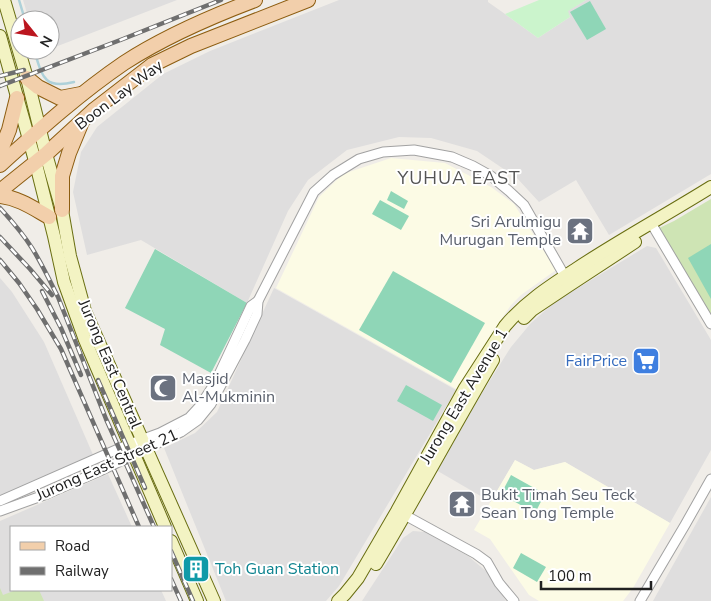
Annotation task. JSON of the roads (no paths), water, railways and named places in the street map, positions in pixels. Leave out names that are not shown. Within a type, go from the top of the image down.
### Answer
[{"type":"main road","name":"Jurong East Central","points":[[4,0],[40,129],[41,158],[49,217],[64,282],[85,340],[165,526]]},
{"type":"main road","name":"Boon Lay Way","points":[[0,165],[28,139],[84,93],[124,64],[194,25],[255,0]]},
{"type":"main road","name":"Boon Lay Way","points":[[0,191],[41,158],[95,109],[152,65],[191,46],[308,0]]},
{"type":"main road","name":"Jurong East Central","points":[[0,36],[28,139],[41,158],[62,210],[70,256],[84,312],[214,601]]},
{"type":"main road","points":[[27,78],[38,87],[60,98],[84,93]]},
{"type":"main road","points":[[0,152],[9,130],[17,98]]},
{"type":"main road","points":[[62,210],[62,176],[68,153],[82,121]]},
{"type":"main road","name":"Jurong East Avenue 1","points":[[338,601],[358,578],[401,513],[503,343],[517,324],[567,280],[711,187]]},
{"type":"main road","name":"Jurong East Avenue 1","points":[[653,226],[711,194]]},
{"type":"main road","points":[[0,196],[15,198],[49,217]]},
{"type":"main road","name":"Jurong East Avenue 1","points":[[350,601],[365,582],[401,513]]},
{"type":"main road","points":[[172,543],[197,601]]},
{"type":"street","name":"Jurong East Street 21","points":[[0,501],[144,445],[194,413],[215,384],[251,306],[258,302],[314,192],[333,175],[359,160],[383,152],[414,150],[452,157],[491,176],[524,205],[567,280]]},
{"type":"street","points":[[653,226],[711,324]]},
{"type":"street","name":"Jurong East Street 21","points":[[0,511],[47,494],[100,471],[131,450]]},
{"type":"street","points":[[640,601],[682,532],[711,479]]},
{"type":"street","points":[[401,513],[476,554],[487,562],[499,583],[514,601]]},
{"type":"waterway","points":[[19,0],[22,10]]},
{"type":"waterway","points":[[37,60],[42,73],[50,82],[56,84],[74,82]]},
{"type":"railway","points":[[0,86],[221,0]]},
{"type":"railway","points":[[0,76],[24,70]]},
{"type":"railway","points":[[0,208],[32,248],[58,297],[106,419],[154,526]]},
{"type":"railway","points":[[0,237],[52,295]]},
{"type":"railway","points":[[0,260],[37,309],[61,349],[139,526]]},
{"type":"railway","points":[[42,291],[61,328],[81,375]]},
{"type":"railway","points":[[98,380],[145,488]]},
{"type":"railway","points":[[172,553],[193,601]]},
{"type":"railway","points":[[172,581],[181,601]]},
{"type":"place","name":"Sri Arulmigu Murugan Temple","points":[[580,231]]},
{"type":"place","name":"FairPrice","points":[[646,361]]},
{"type":"place","name":"Masjid Al-Mukminin","points":[[163,388]]},
{"type":"place","name":"Bukit Timah Seu Teck Sean Tong Temple","points":[[462,504]]},
{"type":"place","name":"Toh Guan Station","points":[[196,569]]},
{"type":"district","name":"YUHUA EAST","points":[[459,178]]}]
